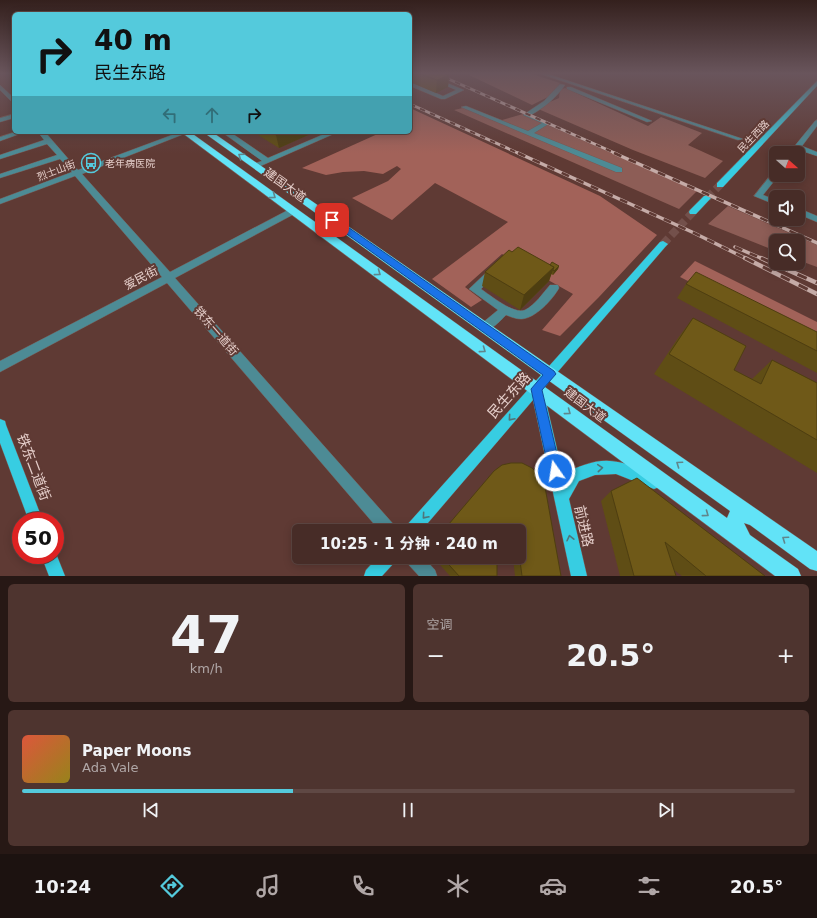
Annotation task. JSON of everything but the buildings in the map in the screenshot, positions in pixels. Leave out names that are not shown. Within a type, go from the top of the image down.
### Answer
[{"type":"highway","name":"建国大道","points":[[189,134],[791,576]]},
{"type":"highway","name":"建国大道","points":[[210,134],[262,164],[550,374],[817,562]]},
{"type":"highway","points":[[757,550],[742,537],[735,527],[736,518],[743,514],[762,523]]},
{"type":"main road","name":"民生西路","points":[[720,185],[801,100]]},
{"type":"main road","points":[[693,212],[707,198]]},
{"type":"main road","name":"民生东路","points":[[417,524],[663,244]]},
{"type":"main road","name":"前进路","points":[[537,389],[579,576]]},
{"type":"main road","name":"铁东二道街","points":[[0,425],[33,512]]},
{"type":"main road","points":[[561,499],[574,476],[595,468],[616,467],[674,491]]},
{"type":"main road","points":[[52,564],[57,576]]},
{"type":"main road","points":[[372,576],[382,564]]},
{"type":"street","points":[[529,133],[547,123],[526,115],[551,100]]},
{"type":"street","points":[[601,100],[649,121]]},
{"type":"street","points":[[617,100],[740,139]]},
{"type":"street","points":[[464,107],[619,170]]},
{"type":"street","points":[[0,120],[12,117]]},
{"type":"street","points":[[798,146],[817,122]]},
{"type":"street","points":[[0,139],[16,134]]},
{"type":"street","name":"铁东一道街","points":[[43,134],[384,524]]},
{"type":"street","name":"烈士山街","points":[[0,202],[181,134]]},
{"type":"street","points":[[227,134],[262,164],[330,134]]},
{"type":"street","points":[[0,157],[49,141]]},
{"type":"street","points":[[805,152],[817,154]]},
{"type":"street","points":[[0,176],[62,156]]},
{"type":"street","points":[[769,182],[758,196],[769,200]]},
{"type":"street","name":"爱民街","points":[[0,367],[293,211]]},
{"type":"street","points":[[805,214],[817,219]]},
{"type":"street","points":[[502,263],[474,289],[505,310],[522,316],[528,313],[554,288]]},
{"type":"street","points":[[485,327],[505,310]]},
{"type":"street","points":[[419,564],[429,576]]},
{"type":"shaded area","points":[[521,100],[542,100],[532,105]]},
{"type":"shaded area","points":[[555,100],[591,100],[648,126],[661,117],[702,133],[688,145],[723,161],[705,178],[633,150],[536,108]]},
{"type":"shaded area","points":[[467,107],[502,120],[523,114],[697,191],[679,209],[454,110]]},
{"type":"shaded area","points":[[412,109],[600,196],[657,235],[560,336],[542,330],[573,294],[502,254],[465,287],[482,300],[471,307],[432,279],[508,222],[435,183],[392,220],[352,198],[388,181],[401,169],[397,166],[383,174],[364,171],[343,172],[326,175],[302,168],[378,134],[412,134]]},
{"type":"shaded area","points":[[728,206],[769,224],[769,226],[774,226],[792,234],[769,234],[769,248],[708,224]]},
{"type":"shaded area","points":[[805,240],[817,245],[817,267],[805,263]]},
{"type":"shaded area","points":[[695,261],[817,322],[817,346],[680,277]]},
{"type":"tunnel","points":[[707,198],[720,185]]},
{"type":"tunnel","points":[[663,244],[693,212]]},
{"type":"railway","points":[[495,100],[617,154]]},
{"type":"railway","points":[[412,105],[520,154]]},
{"type":"railway","points":[[518,153],[692,232],[747,259]]},
{"type":"railway","points":[[614,153],[817,243]]},
{"type":"railway","points":[[735,247],[763,259]]},
{"type":"railway","points":[[761,258],[817,283]]},
{"type":"railway","points":[[747,259],[817,294]]},
{"type":"place","name":"老年病医院","points":[[91,163]]},
{"type":"route","points":[[332,220],[550,374],[537,389],[555,471]]}]
